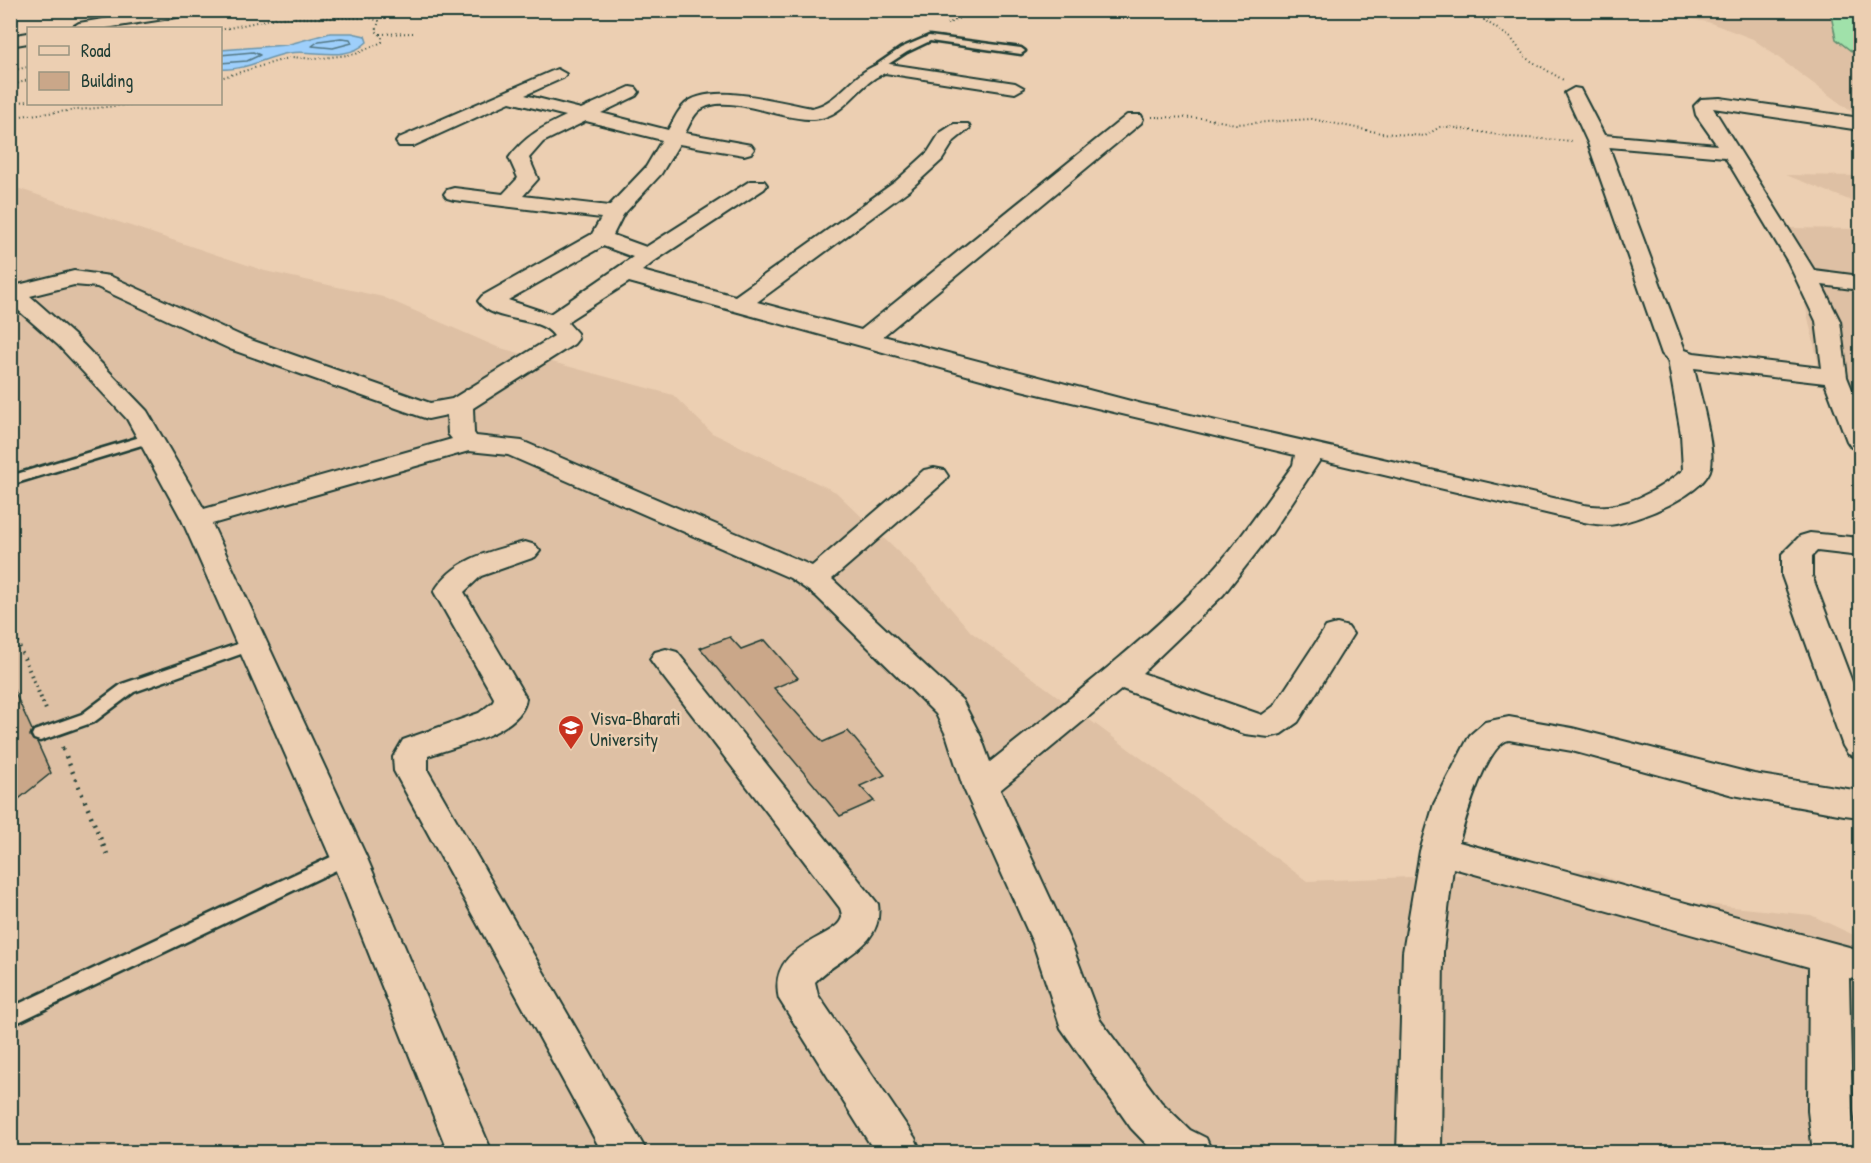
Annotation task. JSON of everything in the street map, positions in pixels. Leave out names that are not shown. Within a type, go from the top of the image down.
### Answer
[{"type":"street","points":[[85,27],[190,10]]},
{"type":"street","points":[[10,41],[27,38]]},
{"type":"street","points":[[12,291],[51,282],[89,278],[135,295],[239,344],[428,411],[460,405],[566,339],[565,333],[555,323],[514,312],[490,301],[601,238],[614,213],[654,170],[690,109],[706,99],[729,99],[812,114],[824,113],[834,108],[873,70],[893,69],[1015,88]]},
{"type":"street","points":[[406,141],[557,74]]},
{"type":"street","points":[[507,201],[528,179],[519,158],[529,145],[548,131],[630,92]]},
{"type":"street","points":[[1574,93],[1597,141],[1671,350],[1680,358],[1836,377]]},
{"type":"street","points":[[508,96],[673,137],[744,149]]},
{"type":"street","points":[[1860,124],[1707,103],[1703,106],[1705,115],[1732,152],[1806,276],[1828,321],[1836,377],[1860,441]]},
{"type":"street","points":[[865,338],[1134,119]]},
{"type":"street","points":[[739,304],[902,186],[935,156],[947,137],[961,128]]},
{"type":"street","points":[[1597,141],[1732,152]]},
{"type":"street","points":[[555,323],[563,314],[626,274],[648,255],[757,184]]},
{"type":"street","points":[[454,194],[614,213]]},
{"type":"street","points":[[601,238],[648,255]]},
{"type":"street","points":[[626,274],[865,338],[975,371],[1535,503],[1602,516],[1616,516],[1678,487],[1693,478],[1697,471],[1695,439],[1680,358]]},
{"type":"street","points":[[1806,276],[1860,283]]},
{"type":"street","points":[[12,291],[66,340],[138,416],[196,520],[348,856],[470,1152]]},
{"type":"street","points":[[460,405],[461,434],[468,443]]},
{"type":"street","points":[[196,520],[468,443],[513,447],[801,572],[827,590],[950,708],[964,736],[981,787],[1052,943],[1082,1028],[1146,1114],[1174,1144],[1190,1152]]},
{"type":"street","points":[[981,787],[1145,654],[1212,589],[1261,528],[1306,465],[1309,450]]},
{"type":"street","points":[[813,580],[934,476]]},
{"type":"street","points":[[1858,732],[1797,576],[1797,554],[1810,542],[1860,547]]},
{"type":"street","points":[[525,551],[463,575],[451,585],[449,592],[510,698],[509,706],[491,721],[415,748],[410,757],[411,771],[625,1152]]},
{"type":"street","points":[[1117,676],[1257,726],[1269,726],[1286,714],[1337,634]]},
{"type":"street","points":[[666,659],[859,904],[861,919],[851,935],[828,948],[801,970],[795,982],[799,999],[899,1152]]},
{"type":"street","points":[[1419,1152],[1420,1029],[1427,916],[1439,850],[1458,788],[1487,736],[1498,729],[1521,730],[1579,741],[1653,762],[1791,794],[1860,804]]},
{"type":"street","points":[[1439,850],[1844,961],[1830,1111],[1835,1152]]},
{"type":"lane","points":[[873,70],[904,50],[929,38],[1021,51]]},
{"type":"lane","points":[[10,481],[150,438]]},
{"type":"lane","points":[[40,735],[88,718],[128,688],[252,644]]},
{"type":"lane","points":[[10,1018],[348,856]]},
{"type":"path","points":[[929,38],[935,31],[964,14],[976,10]]},
{"type":"path","points":[[1498,10],[1499,15],[1484,20],[1511,38],[1526,58],[1559,75],[1570,85],[1574,93]]},
{"type":"path","points":[[222,30],[275,18],[376,19],[378,21],[376,31],[382,42],[356,54],[315,59],[292,57],[222,77]]},
{"type":"path","points":[[379,34],[413,33]]},
{"type":"path","points":[[10,70],[27,67]]},
{"type":"path","points":[[10,86],[27,80]]},
{"type":"path","points":[[10,103],[27,101]]},
{"type":"path","points":[[10,117],[129,105]]},
{"type":"path","points":[[1134,119],[1203,118],[1236,124],[1312,119],[1386,133],[1425,136],[1440,127],[1450,127],[1510,137],[1597,141]]},
{"type":"shaded area","points":[[1642,11],[1860,11],[1860,118],[1753,39],[1708,22]]},
{"type":"shaded area","points":[[1786,175],[1860,176],[1860,209],[1849,200]]},
{"type":"shaded area","name":"Visva-Bharati University","points":[[11,186],[265,271],[383,297],[497,347],[673,395],[712,433],[836,492],[925,578],[971,632],[1307,881],[1589,870],[1664,900],[1811,915],[1860,938],[1860,1152],[11,1152]]},
{"type":"shaded area","points":[[1788,228],[1860,229],[1860,412],[1824,389]]},
{"type":"green space","points":[[1830,11],[1860,11],[1860,58],[1836,39]]},
{"type":"water","points":[[330,33],[352,33],[365,36],[367,42],[349,52],[340,54],[289,53],[239,68],[222,69],[222,50],[286,45]]},
{"type":"building","points":[[730,637],[741,649],[765,640],[798,678],[774,688],[823,742],[848,731],[885,775],[860,786],[874,801],[840,816],[700,648]]},
{"type":"building","points":[[10,682],[32,730],[30,736],[37,742],[51,773],[10,806]]},
{"type":"place","name":"Visva-Bharati University","points":[[571,751]]}]
